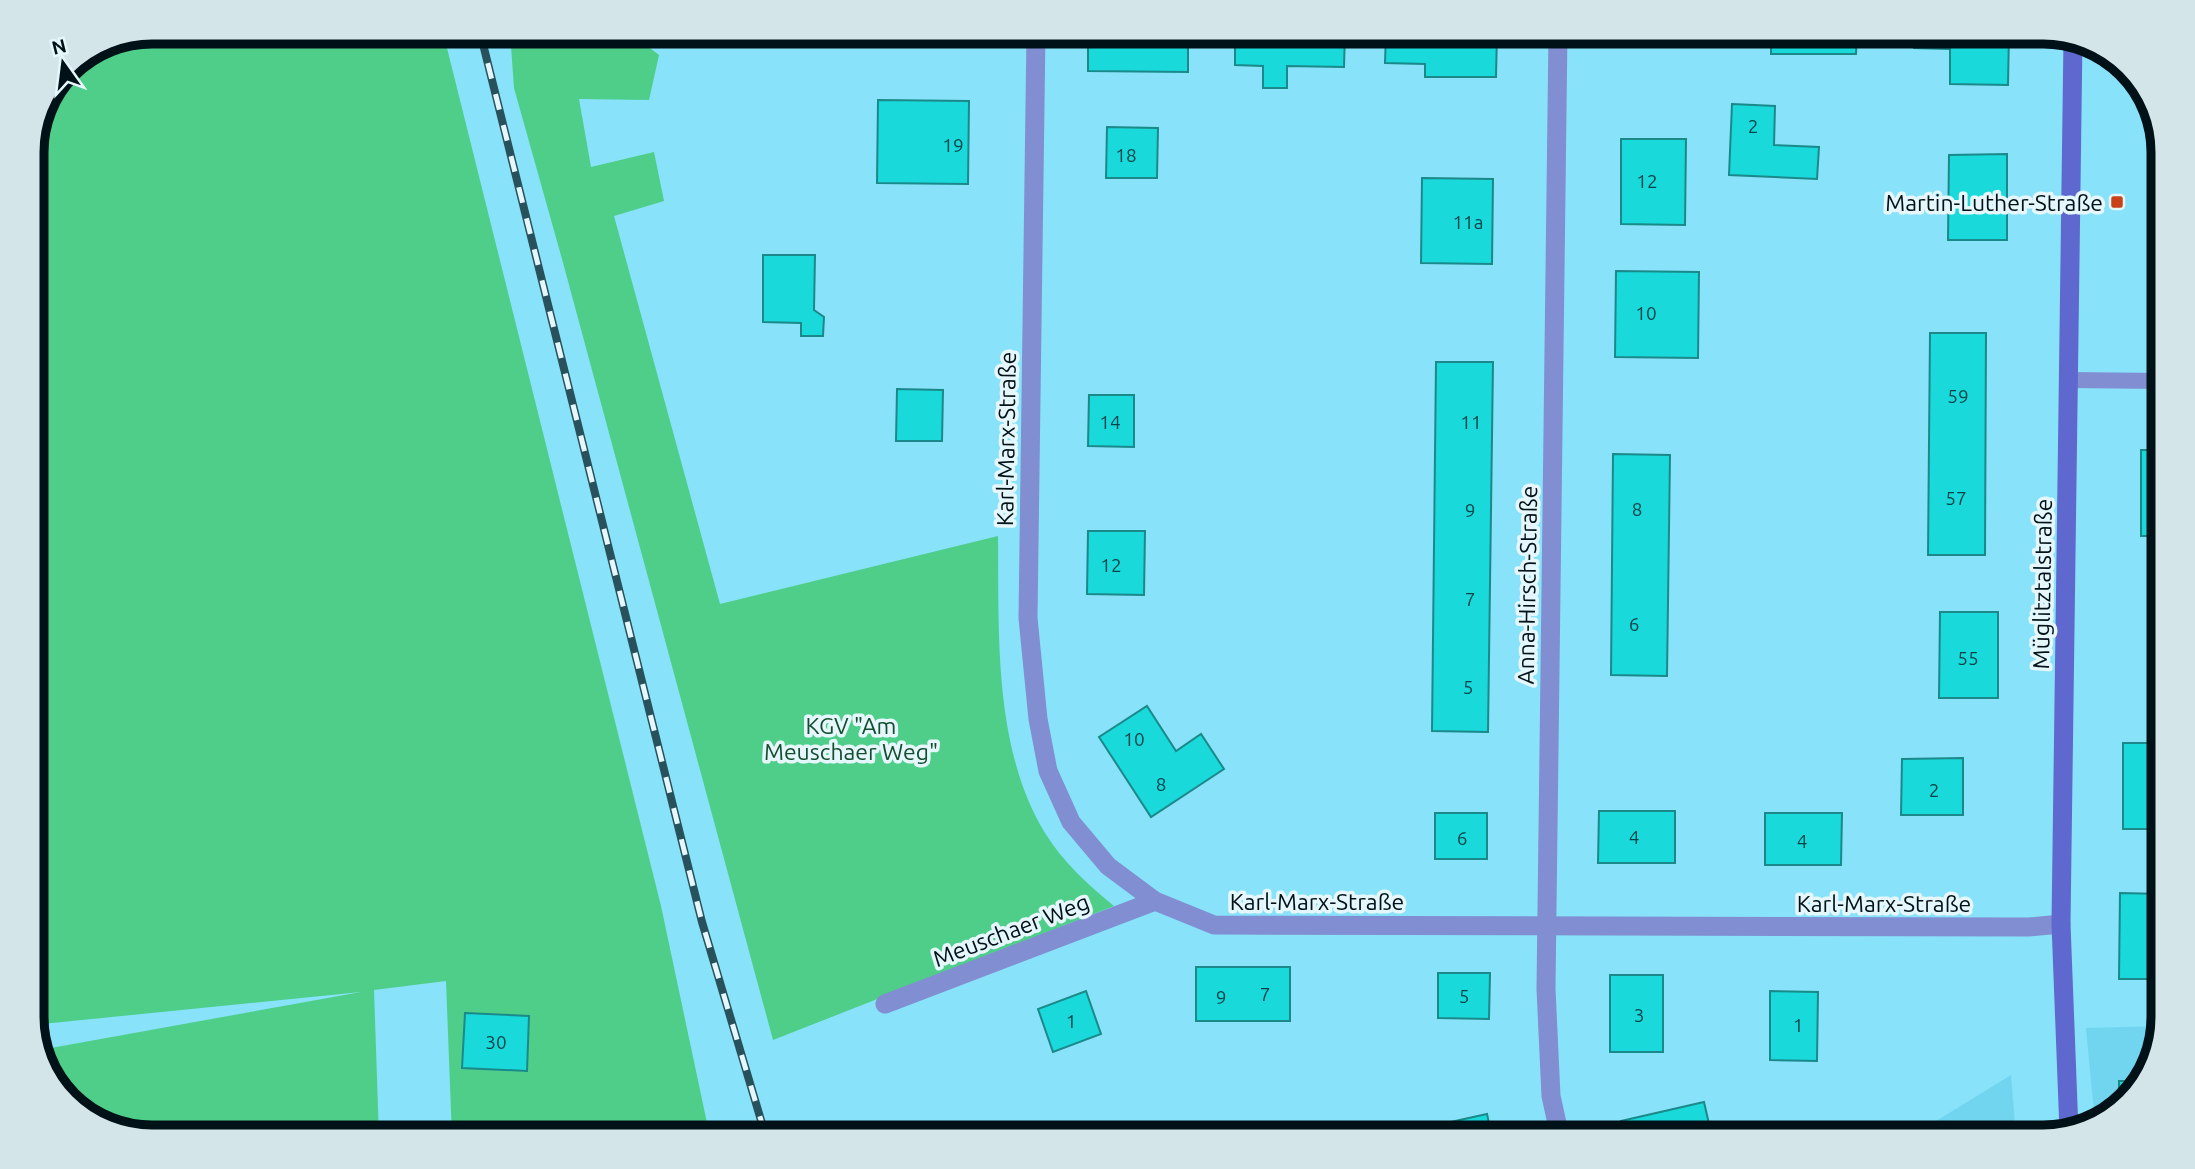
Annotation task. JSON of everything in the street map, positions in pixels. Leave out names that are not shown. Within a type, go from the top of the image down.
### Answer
[{"type":"main road","name":"Müglitztalstraße","points":[[2068,1122],[2061,924],[2073,48]]},
{"type":"street","name":"Karl-Marx-Straße","points":[[1036,44],[1028,618],[1038,719],[1048,771],[1071,822],[1108,866],[1155,901],[1214,925],[2029,928],[2061,924]]},
{"type":"street","name":"Anna-Hirsch-Straße","points":[[1557,1125],[1551,1097],[1546,989],[1558,44]]},
{"type":"street","name":"Meuschaer Weg","points":[[885,1004],[1155,901]]},
{"type":"lane","points":[[2069,380],[2151,381]]},
{"type":"shaded area","points":[[2150,1026],[2148,1045],[2133,1077],[2109,1103],[2094,1112],[2086,1028]]},
{"type":"shaded area","points":[[2011,1075],[2015,1125],[1930,1125]]},
{"type":"green space","points":[[446,44],[661,906],[707,1125],[452,1125],[446,981],[374,990],[379,1125],[152,1125],[117,1120],[92,1107],[71,1088],[55,1065],[48,1049],[361,992],[44,1024],[44,145],[47,124],[59,98],[98,98],[98,58],[131,46]]},
{"type":"green space","name":"KGV \"Am Meuschaer Weg\"","points":[[511,44],[645,44],[659,55],[649,100],[579,99],[591,167],[654,152],[664,201],[614,216],[720,604],[998,536],[1002,689],[1016,764],[1028,800],[1052,844],[1076,873],[1114,906],[773,1040],[514,88]]},
{"type":"building","points":[[1088,44],[1188,44],[1188,72],[1088,71]]},
{"type":"building","points":[[1235,44],[1345,44],[1344,67],[1287,66],[1287,88],[1263,88],[1263,66],[1235,65]]},
{"type":"building","points":[[1386,44],[1497,44],[1496,77],[1425,77],[1425,64],[1385,63]]},
{"type":"building","points":[[1771,44],[1856,44],[1856,54],[1771,54]]},
{"type":"building","points":[[1914,44],[2009,44],[2008,85],[1950,84],[1950,49],[1914,48]]},
{"type":"building","points":[[878,100],[969,101],[968,184],[877,183]]},
{"type":"building","points":[[1732,104],[1775,106],[1774,145],[1819,147],[1817,179],[1729,175]]},
{"type":"building","points":[[1107,127],[1158,128],[1157,178],[1106,178]]},
{"type":"building","points":[[1621,139],[1686,139],[1685,225],[1621,224]]},
{"type":"building","points":[[2007,154],[2007,240],[1948,240],[1949,155]]},
{"type":"building","points":[[1422,178],[1493,179],[1492,264],[1421,263]]},
{"type":"building","points":[[763,255],[815,255],[814,310],[824,317],[823,336],[801,336],[801,323],[763,322]]},
{"type":"building","points":[[1616,271],[1699,272],[1698,358],[1615,357]]},
{"type":"building","points":[[1930,333],[1986,333],[1985,555],[1928,555]]},
{"type":"building","points":[[1436,362],[1493,362],[1488,732],[1432,731]]},
{"type":"building","points":[[897,389],[943,390],[942,441],[896,441]]},
{"type":"building","points":[[1089,395],[1134,395],[1134,447],[1088,446]]},
{"type":"building","points":[[2141,450],[2151,450],[2151,536],[2141,536]]},
{"type":"building","points":[[1613,454],[1670,455],[1667,676],[1611,675]]},
{"type":"building","points":[[1088,531],[1145,531],[1144,595],[1087,594]]},
{"type":"building","points":[[1940,612],[1998,612],[1998,698],[1939,698]]},
{"type":"building","points":[[1147,706],[1176,751],[1201,734],[1224,769],[1151,817],[1099,737]]},
{"type":"building","points":[[2123,743],[2151,743],[2151,829],[2123,829]]},
{"type":"building","points":[[1963,758],[1963,815],[1901,815],[1902,759]]},
{"type":"building","points":[[1599,811],[1675,811],[1675,863],[1598,863]]},
{"type":"building","points":[[1435,813],[1487,813],[1487,859],[1435,859]]},
{"type":"building","points":[[1765,813],[1842,813],[1841,865],[1765,865]]},
{"type":"building","points":[[2120,893],[2151,894],[2151,979],[2119,979]]},
{"type":"building","points":[[1196,967],[1290,967],[1290,1021],[1196,1021]]},
{"type":"building","points":[[1438,973],[1490,973],[1489,1019],[1438,1018]]},
{"type":"building","points":[[1610,975],[1663,975],[1663,1052],[1610,1052]]},
{"type":"building","points":[[1086,991],[1101,1034],[1053,1052],[1038,1009]]},
{"type":"building","points":[[1770,991],[1818,992],[1817,1061],[1770,1060]]},
{"type":"building","points":[[465,1013],[529,1016],[527,1071],[462,1068]]},
{"type":"building","points":[[2119,1081],[2130,1081],[2124,1088],[2119,1093]]},
{"type":"building","points":[[1704,1102],[1709,1125],[1622,1125],[1621,1121]]},
{"type":"building","points":[[1487,1114],[1489,1125],[1437,1125]]},
{"type":"railway","points":[[483,44],[702,922],[762,1125]]},
{"type":"place","name":"Martin-Luther-Straße","points":[[2117,202]]}]
